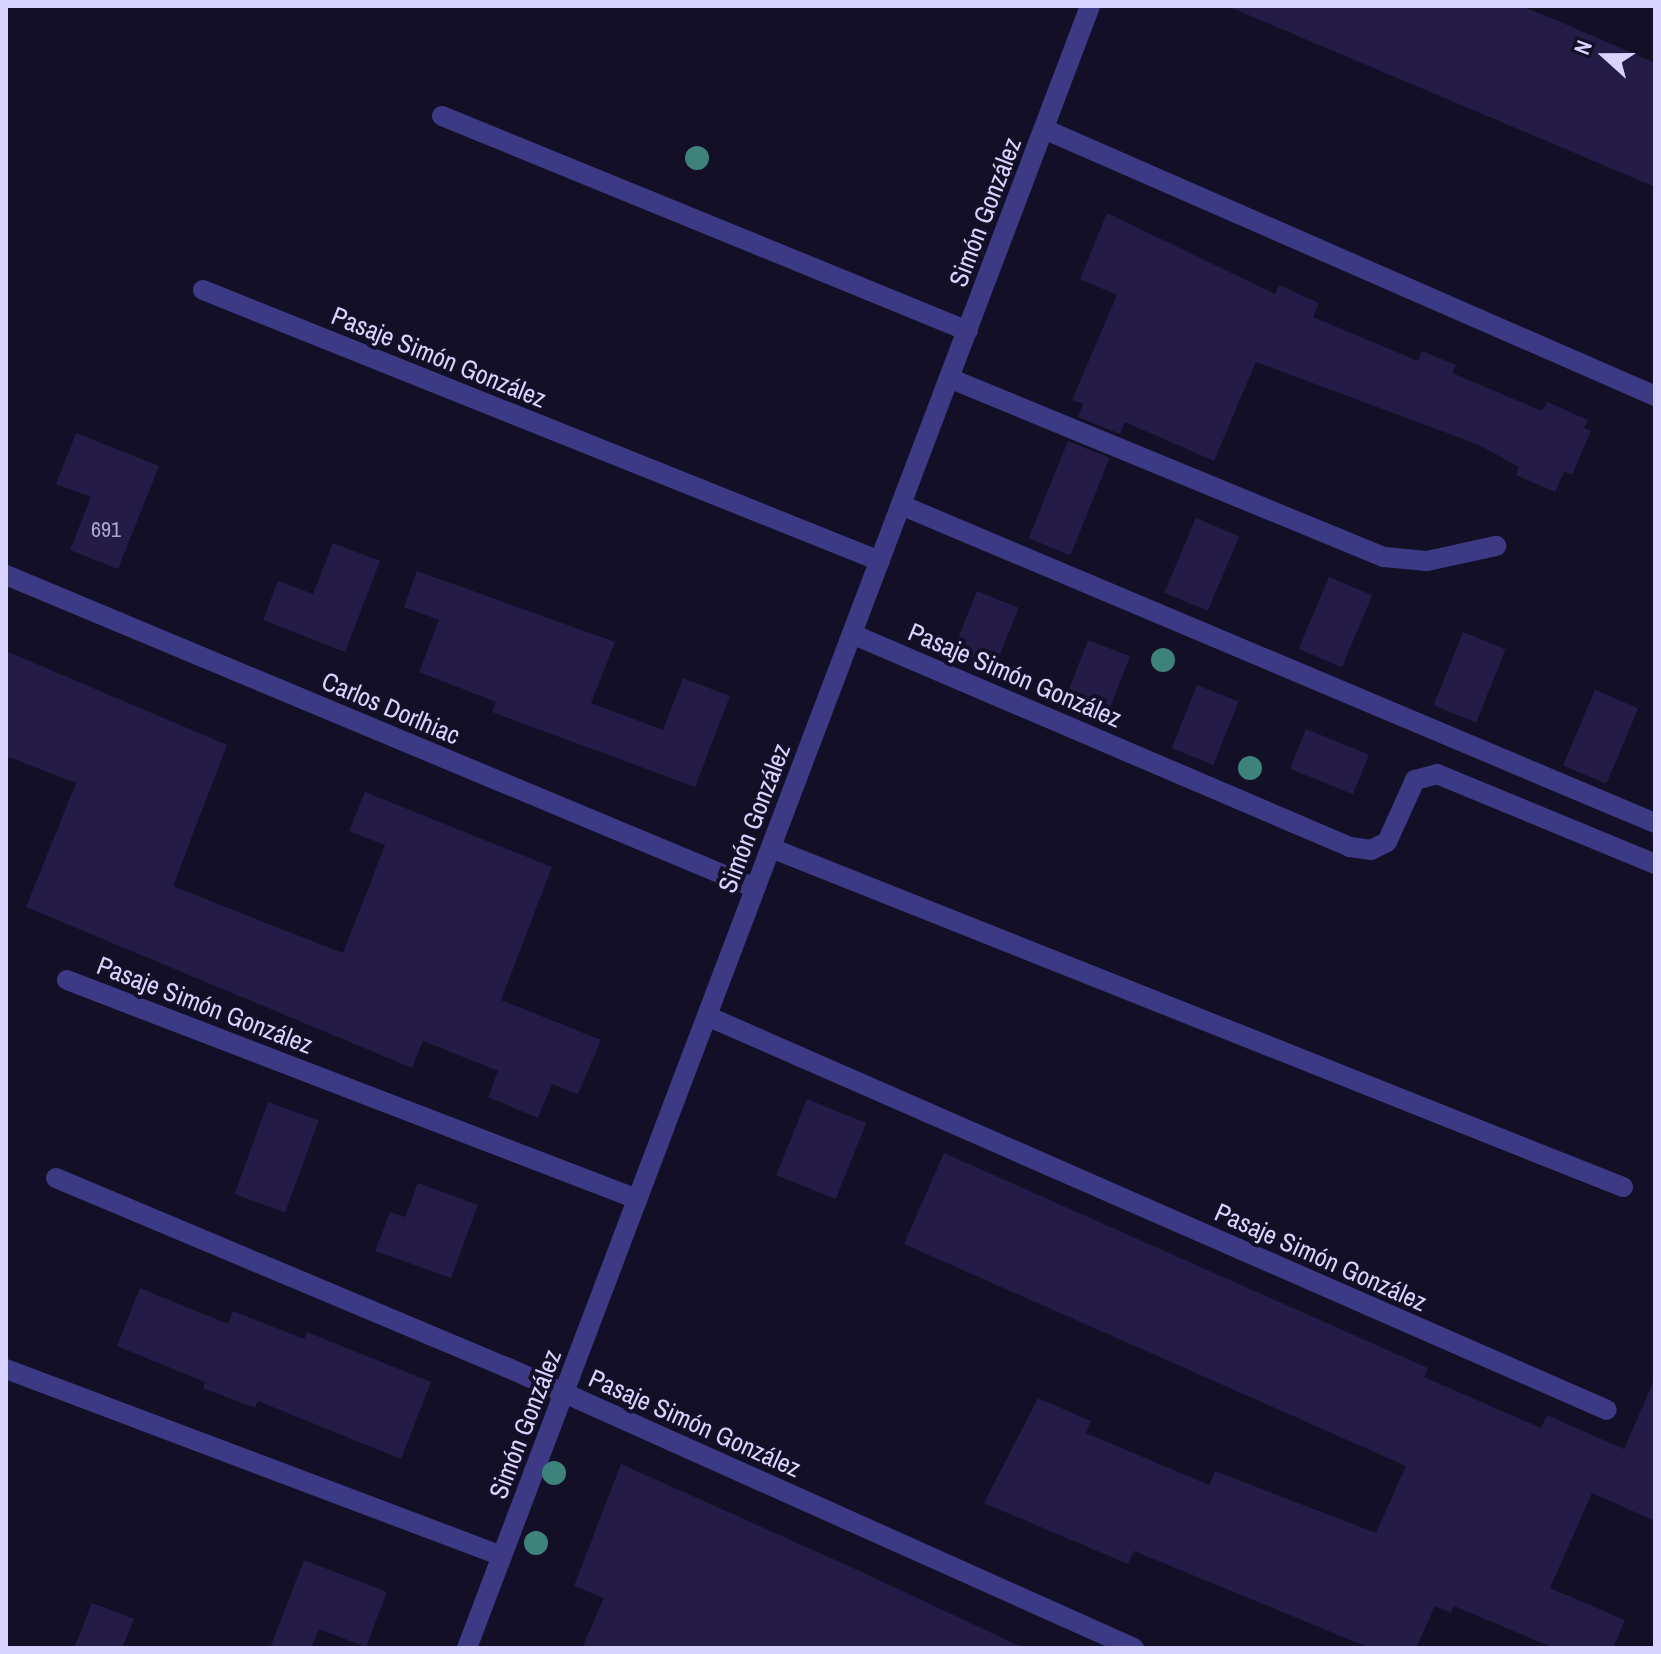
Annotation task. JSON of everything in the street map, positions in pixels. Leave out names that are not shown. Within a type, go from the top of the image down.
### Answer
[{"type":"street","name":"Simón González","points":[[467,1648],[1090,6]]},
{"type":"street","points":[[442,116],[968,331]]},
{"type":"street","points":[[1044,129],[1655,396]]},
{"type":"street","name":"Pasaje Simón González","points":[[203,290],[880,561]]},
{"type":"street","points":[[949,378],[1384,557],[1427,561],[1496,546]]},
{"type":"street","points":[[901,505],[1655,823]]},
{"type":"street","name":"Carlos Dorlhiac","points":[[6,575],[755,888]]},
{"type":"street","name":"Pasaje Simón González","points":[[852,634],[1350,847],[1371,850],[1387,842],[1415,780],[1437,774],[1655,864]]},
{"type":"street","points":[[771,848],[1623,1187]]},
{"type":"street","name":"Pasaje Simón González","points":[[67,980],[637,1199]]},
{"type":"street","name":"Pasaje Simón González","points":[[707,1016],[1607,1410]]},
{"type":"street","name":"Pasaje Simón González","points":[[56,1178],[564,1393],[1134,1648]]},
{"type":"street","points":[[6,1369],[502,1556]]},
{"type":"building","points":[[1227,6],[1521,6],[1556,20],[1655,63],[1655,187]]},
{"type":"building","points":[[1107,213],[1275,294],[1279,285],[1319,303],[1313,317],[1418,361],[1422,351],[1456,365],[1452,373],[1542,411],[1547,402],[1588,420],[1584,428],[1591,431],[1572,475],[1564,471],[1555,492],[1516,475],[1519,467],[1479,445],[1256,362],[1214,461],[1125,422],[1120,434],[1078,417],[1083,404],[1072,400],[1117,295],[1080,279]]},
{"type":"building","points":[[76,433],[159,466],[118,569],[70,550],[91,497],[56,484]]},
{"type":"building","points":[[1068,441],[1110,458],[1070,555],[1029,538]]},
{"type":"building","points":[[1196,518],[1239,536],[1208,611],[1164,593]]},
{"type":"building","points":[[333,543],[380,561],[345,652],[263,620],[278,581],[313,594]]},
{"type":"building","points":[[417,571],[615,642],[591,703],[663,730],[683,678],[730,696],[695,787],[492,712],[496,702],[419,672],[439,620],[404,607]]},
{"type":"building","points":[[1329,577],[1372,595],[1342,667],[1299,649]]},
{"type":"building","points":[[977,591],[1019,608],[993,672],[951,655]]},
{"type":"building","points":[[1463,632],[1506,649],[1476,722],[1433,705]]},
{"type":"building","points":[[1088,640],[1130,656],[1106,720],[1064,703]]},
{"type":"building","points":[[6,651],[227,745],[173,886],[276,927],[343,953],[385,845],[349,831],[365,792],[552,867],[501,1000],[601,1040],[578,1094],[552,1084],[538,1118],[488,1097],[498,1071],[423,1041],[412,1068],[26,907],[76,783],[6,756]]},
{"type":"building","points":[[1197,685],[1239,702],[1213,765],[1172,748]]},
{"type":"building","points":[[1595,690],[1638,708],[1606,784],[1563,765]]},
{"type":"building","points":[[1306,729],[1369,754],[1353,794],[1290,769]]},
{"type":"building","points":[[807,1099],[866,1123],[836,1199],[776,1175]]},
{"type":"building","points":[[268,1102],[319,1120],[285,1213],[234,1194]]},
{"type":"building","points":[[944,1153],[1428,1368],[1424,1377],[1541,1428],[1547,1415],[1624,1449],[1655,1378],[1655,1521],[1592,1493],[1550,1588],[1625,1620],[1613,1648],[1554,1648],[1454,1606],[1451,1613],[1435,1606],[1416,1648],[1370,1648],[1134,1551],[1128,1564],[984,1503],[1038,1398],[1091,1421],[1086,1433],[1209,1485],[1215,1471],[1376,1533],[1406,1466],[904,1244]]},
{"type":"building","points":[[418,1183],[478,1205],[451,1278],[375,1251],[390,1212],[405,1217]]},
{"type":"building","points":[[140,1288],[228,1324],[233,1311],[304,1339],[307,1332],[431,1382],[401,1459],[258,1401],[255,1408],[203,1388],[205,1382],[117,1346]]},
{"type":"building","points":[[621,1464],[1024,1648],[582,1648],[604,1598],[574,1586]]},
{"type":"building","points":[[304,1560],[387,1592],[366,1647],[319,1629],[311,1648],[270,1648]]},
{"type":"building","points":[[92,1603],[134,1619],[122,1648],[74,1648]]}]
